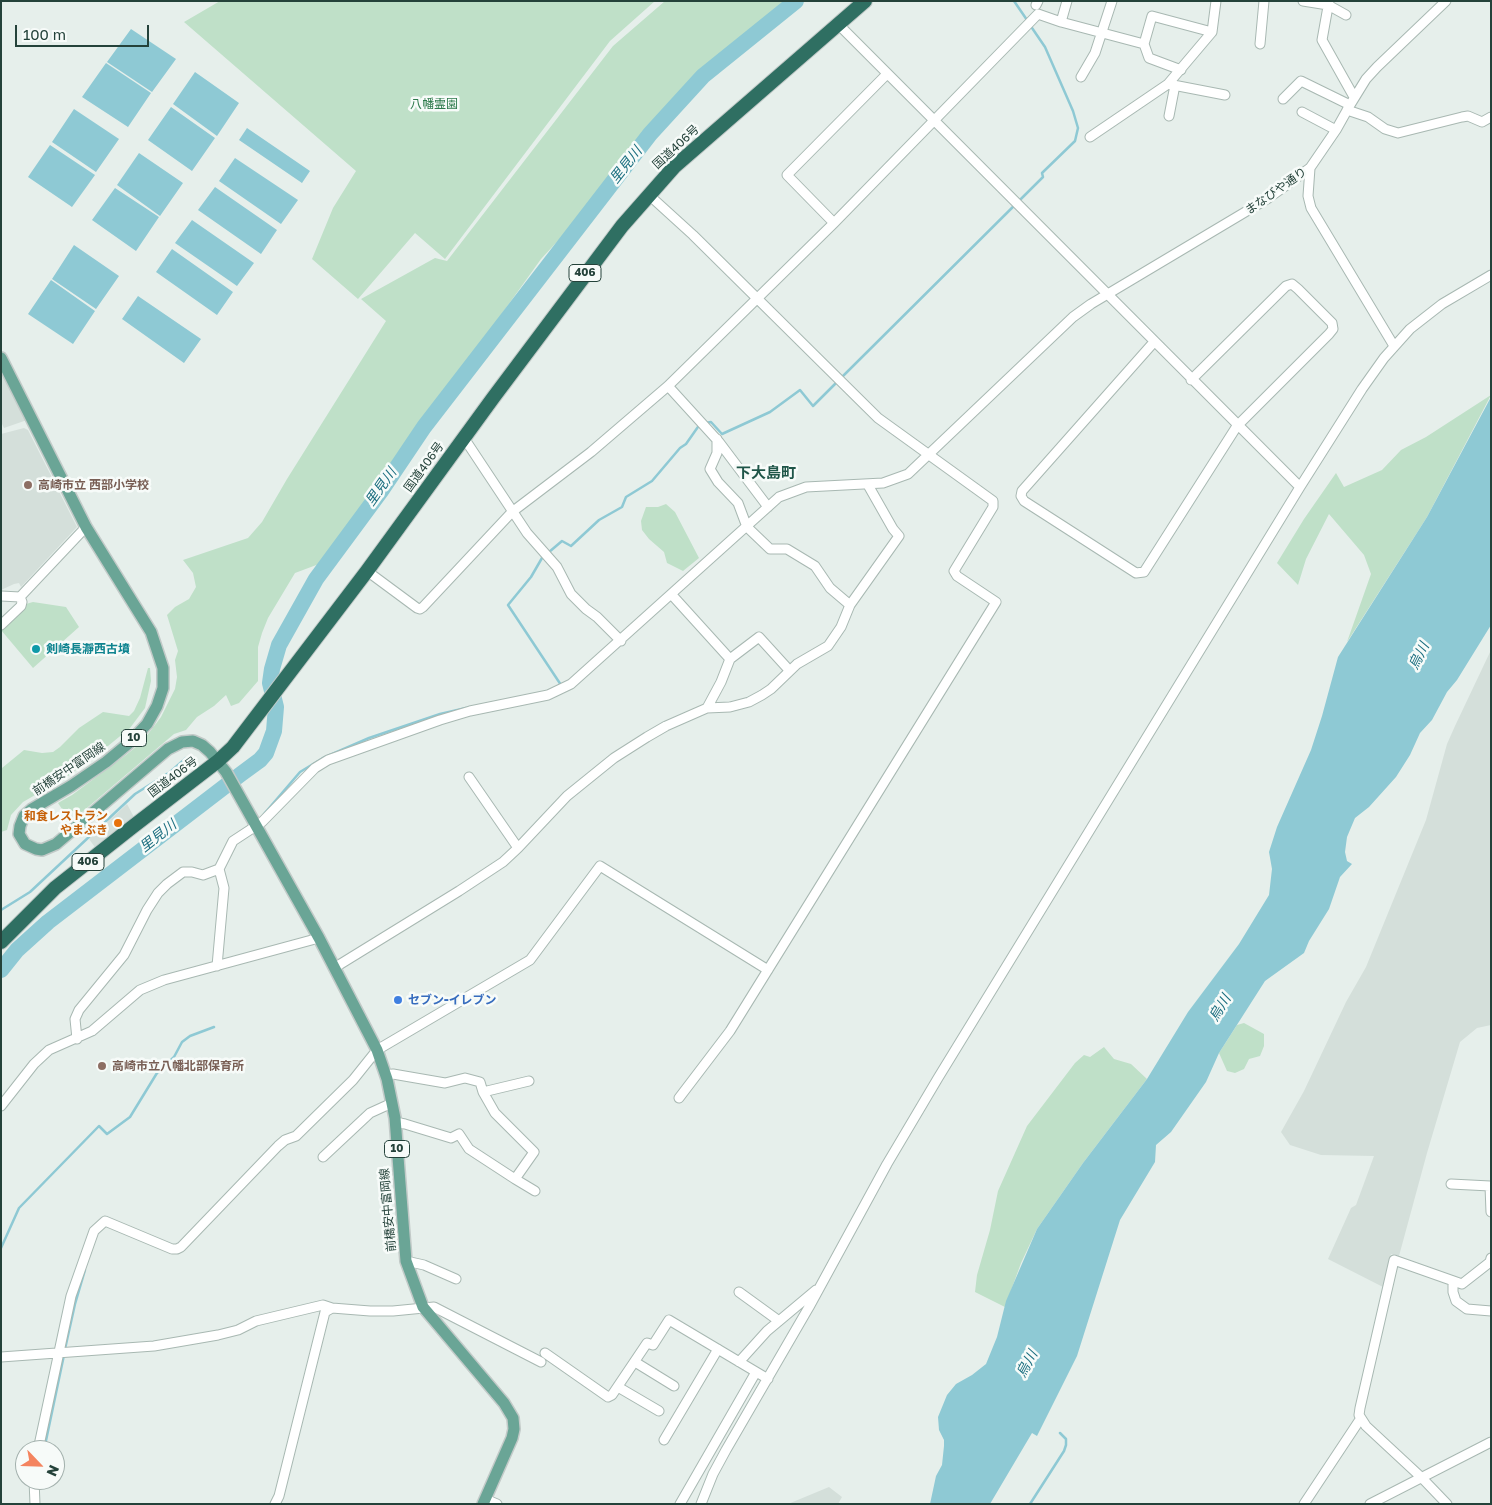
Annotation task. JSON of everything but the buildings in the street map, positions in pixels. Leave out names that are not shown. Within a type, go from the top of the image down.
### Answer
[{"type":"highway","name":"国道406号","points":[[1,942],[55,888],[218,761],[233,747],[367,571],[574,288],[649,195],[674,167],[865,1]]},
{"type":"main road","name":"前橋安中富岡線","points":[[1,358],[86,527],[151,632],[163,668],[163,688],[157,706],[147,724],[129,743],[85,776],[32,809],[24,816],[19,834],[25,844],[36,849],[42,850],[56,844],[168,749],[182,742],[193,741],[202,745],[228,774],[319,938],[377,1050],[386,1075],[395,1122],[406,1261],[423,1307],[504,1403],[513,1418],[514,1429],[512,1438],[484,1501]]},
{"type":"street","points":[[1062,22],[1067,1]]},
{"type":"street","points":[[1081,77],[1096,53],[1112,1]]},
{"type":"street","points":[[1090,137],[1172,84],[1212,32],[1216,1]]},
{"type":"street","points":[[1260,44],[1264,1]]},
{"type":"street","points":[[1303,1],[1329,3],[1346,15]]},
{"type":"street","name":"まなびや通り","points":[[219,869],[233,841],[262,822],[307,775],[328,760],[470,711],[548,695],[571,684],[779,498],[806,486],[868,485],[890,481],[908,474],[1073,317],[1267,199],[1310,168],[1336,130],[1366,79],[1446,1]]},
{"type":"street","points":[[1329,3],[1322,40],[1350,104]]},
{"type":"street","points":[[367,571],[420,609],[512,512],[591,452],[668,386],[834,223],[1038,14],[1144,44]]},
{"type":"street","points":[[1182,70],[1149,58],[1144,44],[1152,16],[1212,32]]},
{"type":"street","points":[[839,25],[1108,294],[1191,380],[1300,487]]},
{"type":"street","points":[[834,223],[787,175],[887,74]]},
{"type":"street","points":[[1283,99],[1301,81],[1350,104],[1380,127],[1398,133],[1462,117],[1468,116],[1482,122],[1491,117]]},
{"type":"street","points":[[1172,84],[1225,95]]},
{"type":"street","points":[[1169,116],[1172,84]]},
{"type":"street","points":[[1302,112],[1336,130]]},
{"type":"street","points":[[1310,168],[1308,196],[1311,208],[1394,346]]},
{"type":"street","points":[[649,195],[693,234],[878,418],[992,501],[994,506],[954,570],[956,576],[996,602],[730,1031],[680,1098]]},
{"type":"street","points":[[701,1504],[717,1466],[933,1085],[1362,389],[1384,358],[1410,329],[1442,304],[1491,274]]},
{"type":"street","points":[[1154,342],[1022,491],[1021,496],[1024,501],[1136,572],[1144,572],[1237,426],[1330,334],[1333,329],[1332,323],[1292,284],[1282,289],[1191,380]]},
{"type":"street","points":[[668,386],[717,439],[768,507]]},
{"type":"street","points":[[464,438],[530,538],[558,567],[571,594],[620,641]]},
{"type":"street","points":[[717,439],[717,453],[710,469],[718,482],[738,503],[747,527],[770,550],[787,549],[815,566],[830,588],[850,605]]},
{"type":"street","points":[[334,968],[503,862],[567,796],[614,758],[666,726],[707,708],[730,707],[748,702],[771,689],[797,664],[828,646],[840,627],[850,605],[899,536],[868,485]]},
{"type":"street","points":[[1,596],[20,597],[86,527]]},
{"type":"street","points":[[672,595],[730,659]]},
{"type":"street","points":[[1,625],[21,606],[20,597]]},
{"type":"street","points":[[707,708],[721,682],[730,659],[759,637],[789,670]]},
{"type":"street","points":[[469,777],[518,848]]},
{"type":"street","points":[[40,1440],[70,1296],[94,1231],[105,1221],[172,1249],[181,1247],[278,1146],[296,1136],[353,1080],[377,1050],[530,960],[600,866],[768,970]]},
{"type":"street","points":[[77,1039],[75,1019],[79,1010],[124,955],[158,893],[183,872],[203,875],[219,869],[224,888],[217,966]]},
{"type":"street","points":[[1,1106],[34,1064],[49,1050],[92,1031],[140,990],[164,980],[319,938]]},
{"type":"street","points":[[386,1075],[393,1074],[445,1084],[465,1078],[480,1082],[495,1113],[534,1152],[515,1179]]},
{"type":"street","points":[[484,1092],[530,1081]]},
{"type":"street","points":[[323,1157],[370,1113],[392,1103]]},
{"type":"street","points":[[395,1122],[451,1138],[459,1134],[469,1149],[536,1191]]},
{"type":"street","points":[[1451,1184],[1490,1186],[1491,1212]]},
{"type":"street","points":[[1446,1504],[1422,1478],[1366,1426],[1361,1418],[1360,1408],[1394,1260],[1462,1284],[1490,1262],[1491,1258]]},
{"type":"street","points":[[406,1261],[424,1265],[456,1279]]},
{"type":"street","points":[[1453,1281],[1453,1292],[1456,1301],[1468,1309],[1491,1311]]},
{"type":"street","points":[[740,1362],[767,1330],[820,1286]]},
{"type":"street","points":[[739,1292],[779,1321]]},
{"type":"street","points":[[1,1357],[154,1346],[218,1335],[238,1330],[256,1321],[323,1305],[332,1308],[393,1311],[434,1306],[543,1357],[608,1397],[618,1387],[647,1343],[653,1345],[668,1320],[768,1378]]},
{"type":"street","points":[[274,1504],[279,1496],[325,1312],[332,1308]]},
{"type":"street","points":[[664,1440],[718,1349]]},
{"type":"street","points":[[635,1362],[674,1386]]},
{"type":"street","points":[[680,1504],[756,1372]]},
{"type":"street","points":[[618,1387],[659,1411]]},
{"type":"street","points":[[1304,1504],[1361,1418]]},
{"type":"street","points":[[1370,1504],[1491,1442]]},
{"type":"street","points":[[34,1490],[35,1504]]},
{"type":"street","points":[[484,1501],[497,1504]]},
{"type":"shaded area","points":[[1,371],[27,420],[4,428],[1,422]]},
{"type":"shaded area","name":"高崎市立 西部小学校","points":[[24,428],[28,430],[77,527],[21,587],[19,583],[1,590],[1,434]]},
{"type":"shaded area","points":[[1491,650],[1491,1025],[1477,1028],[1460,1042],[1399,1256],[1391,1254],[1383,1287],[1328,1259],[1351,1208],[1356,1205],[1374,1156],[1321,1155],[1290,1145],[1281,1132],[1304,1091],[1346,1002],[1366,967],[1426,820],[1447,744]]},
{"type":"shaded area","points":[[127,804],[135,819],[97,850],[89,839]]},
{"type":"shaded area","points":[[829,1487],[842,1497],[838,1504],[788,1504]]},
{"type":"green space","name":"八幡霊園","points":[[220,1],[655,1],[610,41],[445,259],[415,233],[358,299],[312,259],[333,208],[356,171],[184,22]]},
{"type":"green space","points":[[665,1],[784,1],[705,70],[675,106],[640,142],[616,178],[541,259],[458,375],[403,461],[372,500],[319,564],[295,573],[268,618],[262,633],[258,647],[258,681],[239,703],[231,706],[226,695],[214,706],[197,717],[186,730],[174,734],[81,813],[62,809],[58,803],[72,795],[142,742],[161,717],[175,689],[177,677],[175,660],[178,651],[167,615],[175,607],[189,599],[196,587],[193,573],[183,560],[248,538],[262,522],[386,321],[361,299],[435,258],[447,261],[613,46]]},
{"type":"green space","points":[[1491,395],[1427,517],[1347,642],[1371,574],[1364,555],[1329,514],[1306,559],[1298,585],[1277,563],[1304,519],[1336,473],[1344,487],[1382,470],[1401,450],[1426,437]]},
{"type":"green space","points":[[666,504],[675,512],[699,558],[683,571],[667,563],[664,552],[642,530],[641,521],[646,507],[658,507]]},
{"type":"green space","name":"剣崎長瀞西古墳","points":[[33,602],[66,607],[79,627],[33,668],[1,628],[26,604]]},
{"type":"green space","points":[[148,668],[150,668],[151,681],[145,708],[130,728],[68,776],[23,802],[11,815],[7,830],[1,832],[2,768],[24,750],[42,753],[53,752],[79,728],[103,712],[129,716],[134,711],[140,698]]},
{"type":"green space","points":[[1244,1023],[1264,1034],[1264,1046],[1260,1056],[1249,1059],[1244,1069],[1235,1073],[1227,1071],[1219,1053],[1237,1025]]},
{"type":"green space","points":[[1104,1047],[1114,1059],[1131,1064],[1147,1079],[1083,1163],[1037,1229],[1021,1263],[1005,1307],[975,1292],[977,1275],[990,1230],[998,1191],[1027,1126],[1075,1063],[1084,1055],[1090,1057]]},
{"type":"water","points":[[131,29],[176,59],[152,92],[107,62]]},
{"type":"water","points":[[106,63],[151,93],[128,127],[82,97]]},
{"type":"water","points":[[195,72],[239,103],[217,136],[173,104]]},
{"type":"water","points":[[171,107],[215,138],[192,171],[148,140]]},
{"type":"water","points":[[74,109],[119,139],[96,172],[52,142]]},
{"type":"water","points":[[247,128],[310,171],[302,183],[239,140]]},
{"type":"water","points":[[50,145],[95,175],[72,207],[28,177]]},
{"type":"water","points":[[139,153],[183,183],[160,216],[117,185]]},
{"type":"water","points":[[235,158],[298,200],[281,224],[219,181]]},
{"type":"water","points":[[215,187],[277,230],[261,254],[198,210]]},
{"type":"water","points":[[115,188],[159,217],[136,251],[92,220]]},
{"type":"water","points":[[192,220],[254,263],[237,286],[175,243]]},
{"type":"water","points":[[74,245],[119,276],[96,309],[52,279]]},
{"type":"water","points":[[172,249],[233,292],[217,315],[156,272]]},
{"type":"water","points":[[51,280],[95,311],[73,344],[28,314]]},
{"type":"water","points":[[138,296],[201,339],[184,363],[122,319]]},
{"type":"water","name":"烏川","points":[[1491,397],[1491,625],[1457,680],[1447,692],[1432,720],[1420,733],[1410,755],[1396,777],[1369,807],[1355,818],[1347,837],[1345,852],[1347,861],[1352,864],[1340,877],[1329,909],[1309,941],[1304,953],[1265,981],[1219,1053],[1206,1082],[1171,1132],[1156,1145],[1155,1162],[1120,1220],[1077,1356],[1037,1436],[1032,1433],[990,1504],[930,1504],[936,1476],[942,1465],[944,1440],[939,1430],[938,1417],[947,1395],[956,1384],[986,1364],[997,1337],[1006,1301],[1037,1229],[1083,1163],[1147,1079],[1188,1012],[1239,944],[1269,895],[1272,869],[1269,852],[1277,827],[1311,750],[1338,657],[1427,517]]},
{"type":"waterway","name":"里見川","points":[[1,970],[17,950],[48,922],[260,760],[266,753],[274,731],[276,707],[270,683],[272,669],[279,645],[316,579],[381,491],[424,427],[650,134],[703,76],[796,1]]},
{"type":"waterway","points":[[1014,1],[1027,20]]},
{"type":"waterway","points":[[841,378],[1043,177],[1042,173],[1075,141],[1078,128],[1073,111],[1045,47],[1030,25]]},
{"type":"waterway","points":[[705,423],[711,422],[722,434],[770,412],[800,390],[813,406],[837,382]]},
{"type":"waterway","points":[[559,686],[561,685],[508,605],[531,577],[542,558],[562,541],[571,546],[599,520],[622,507],[626,497],[652,481],[680,448],[686,444],[700,424]]},
{"type":"waterway","points":[[264,814],[300,772],[323,758],[369,738],[440,714],[466,708]]},
{"type":"waterway","points":[[1,910],[30,892],[135,794],[170,772],[186,758]]},
{"type":"waterway","points":[[1,1248],[19,1208],[99,1126],[107,1134],[130,1117],[157,1073],[174,1057],[182,1042],[190,1036],[214,1027]]},
{"type":"waterway","points":[[65,1349],[85,1270]]},
{"type":"waterway","points":[[46,1440],[64,1355]]},
{"type":"waterway","points":[[1030,1504],[1064,1451],[1066,1439],[1060,1433]]},
{"type":"place","name":"高崎市立 西部小学校","points":[[28,485]]},
{"type":"place","name":"剣崎長瀞西古墳","points":[[36,649]]},
{"type":"place","name":"和食レストラン やまぶき","points":[[118,823]]},
{"type":"place","name":"セブン-イレブン","points":[[398,1000]]},
{"type":"place","name":"高崎市立八幡北部保育所","points":[[102,1066]]},
{"type":"district","name":"下大島町","points":[[766,473]]}]
